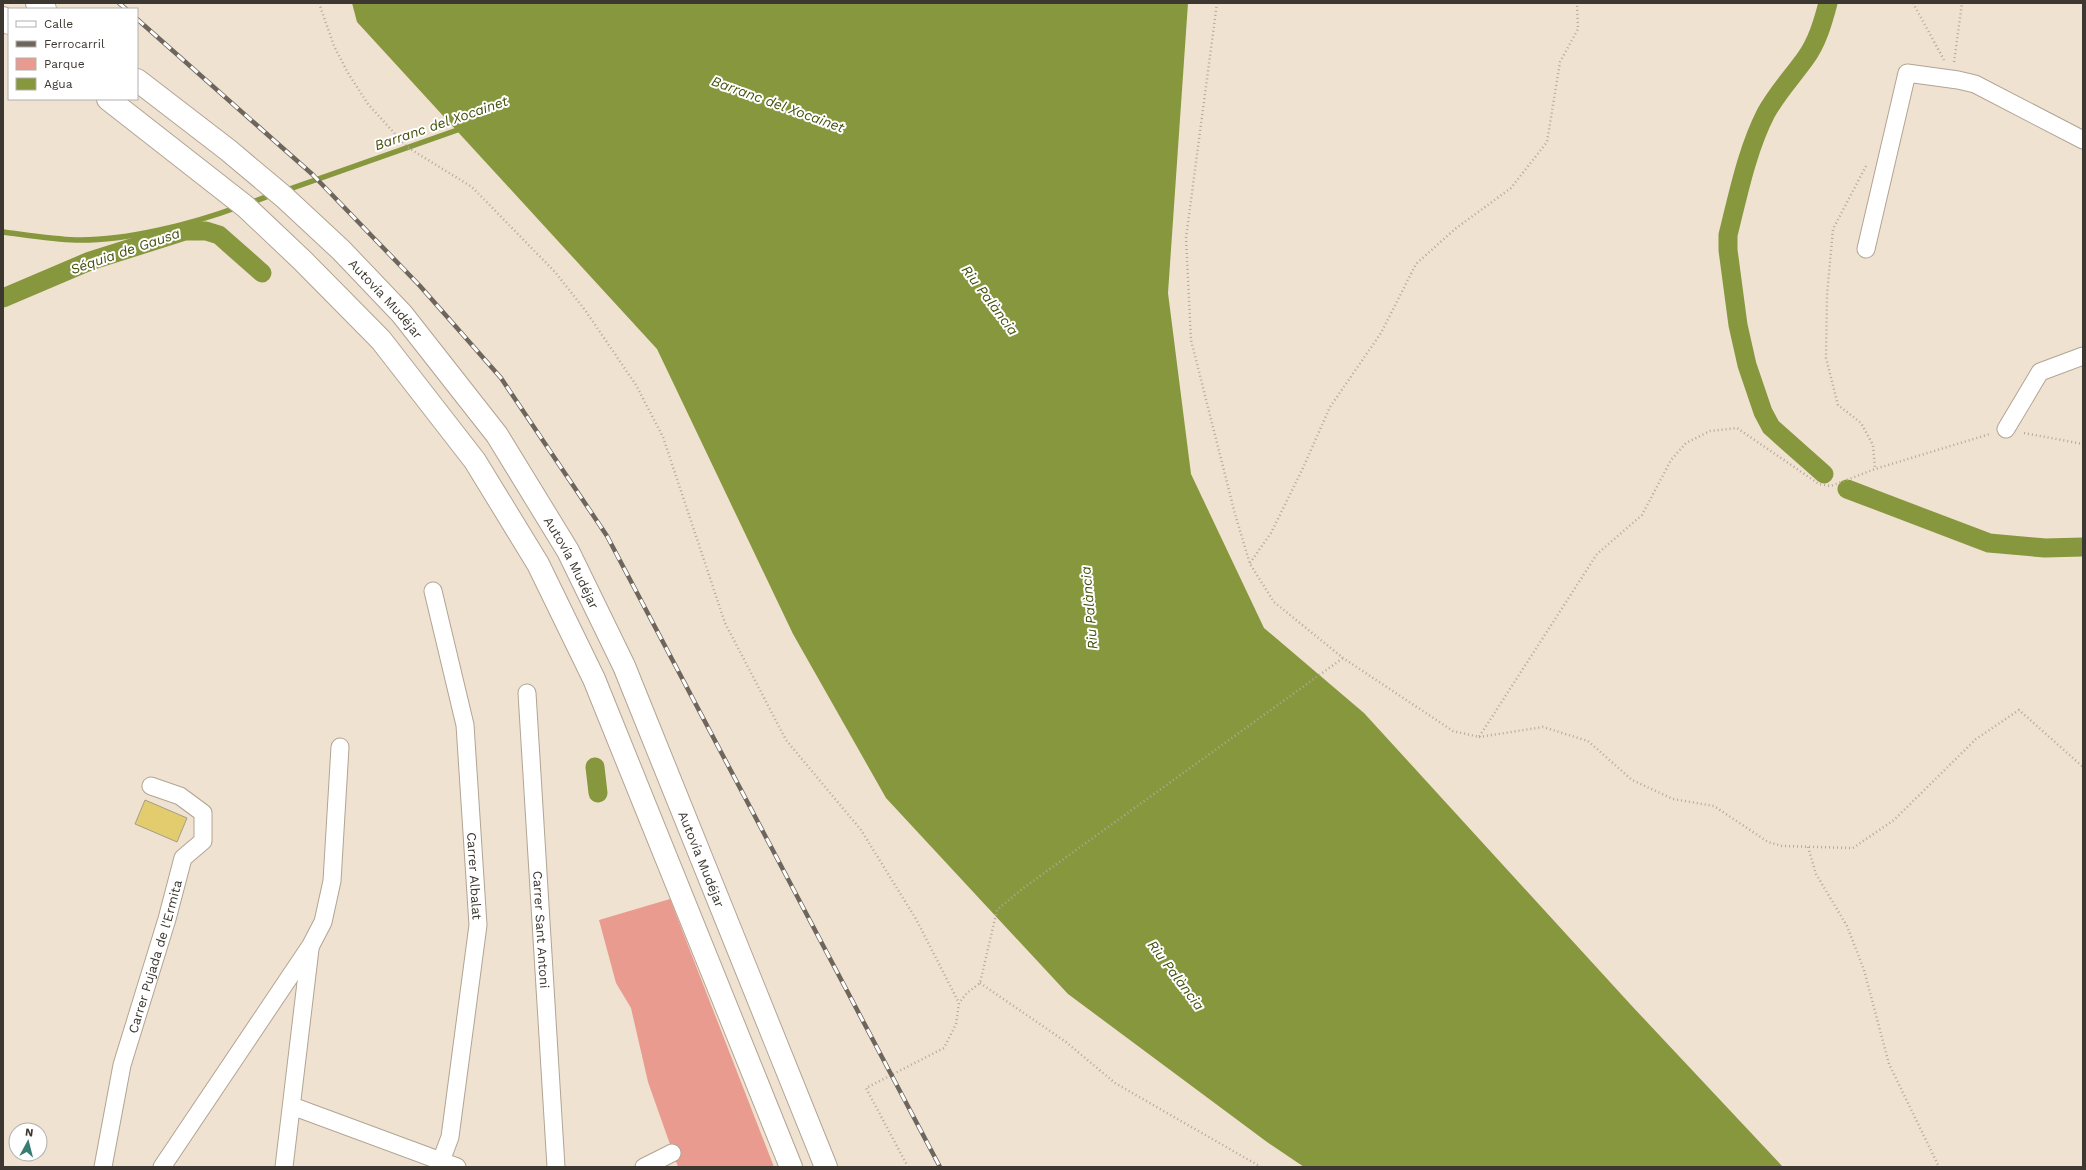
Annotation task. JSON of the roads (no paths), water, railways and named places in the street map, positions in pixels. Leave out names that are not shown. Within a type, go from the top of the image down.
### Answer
[{"type":"highway","name":"Autovía Mudéjar","points":[[138,81],[228,150],[284,197],[342,250],[402,314],[497,435],[568,550],[624,666],[826,1167]]},
{"type":"highway","points":[[109,100],[246,207],[304,261],[381,340],[475,461],[538,564],[594,679],[791,1167]]},
{"type":"street","points":[[1866,249],[1907,73],[1955,76],[1975,84],[2083,140]]},
{"type":"street","points":[[2006,430],[2040,372],[2083,356]]},
{"type":"street","name":"Carrer Albalat","points":[[433,592],[465,725],[478,925],[450,1137],[449,1164]]},
{"type":"street","name":"Carrer Sant Antoni","points":[[527,693],[556,1167]]},
{"type":"street","points":[[162,1167],[311,945],[323,922],[332,881],[340,747]]},
{"type":"street","name":"Carrer Pujada de l'Ermita","points":[[102,1167],[122,1065],[171,907],[183,858],[203,841],[203,813],[180,796],[151,786]]},
{"type":"street","points":[[284,1167],[311,945]]},
{"type":"street","points":[[292,1106],[449,1164]]},
{"type":"street","points":[[644,1167],[672,1153]]},
{"type":"water","name":"Riu Palància","points":[[352,3],[1188,3],[1168,293],[1191,474],[1264,628],[1364,713],[1631,1005],[1783,1167],[1304,1167],[1267,1142],[1068,994],[886,798],[793,634],[657,349],[357,22]]},
{"type":"waterway","points":[[1824,474],[1771,427],[1763,412],[1747,365],[1738,325],[1728,250],[1728,235],[1748,157],[1759,127],[1775,99],[1813,46],[1822,25],[1828,3]]},
{"type":"waterway","name":"Barranc del Xocainet","points":[[284,191],[463,128]]},
{"type":"waterway","name":"Barranc del Xocainet","points":[[250,203],[274,194]]},
{"type":"waterway","name":"Barranc del Xocainet","points":[[3,232],[76,240],[116,238],[180,225],[238,207]]},
{"type":"waterway","name":"Séquia de Gausa","points":[[3,298],[90,261],[185,231],[206,231],[219,235],[262,273]]},
{"type":"waterway","points":[[1847,489],[1989,543],[2045,548],[2083,547]]},
{"type":"waterway","name":"Séquia de Gausa","points":[[595,767],[598,793]]},
{"type":"railway","points":[[119,3],[125,8]]},
{"type":"railway","points":[[138,20],[312,174],[420,286],[501,378],[607,536],[940,1167]]}]
